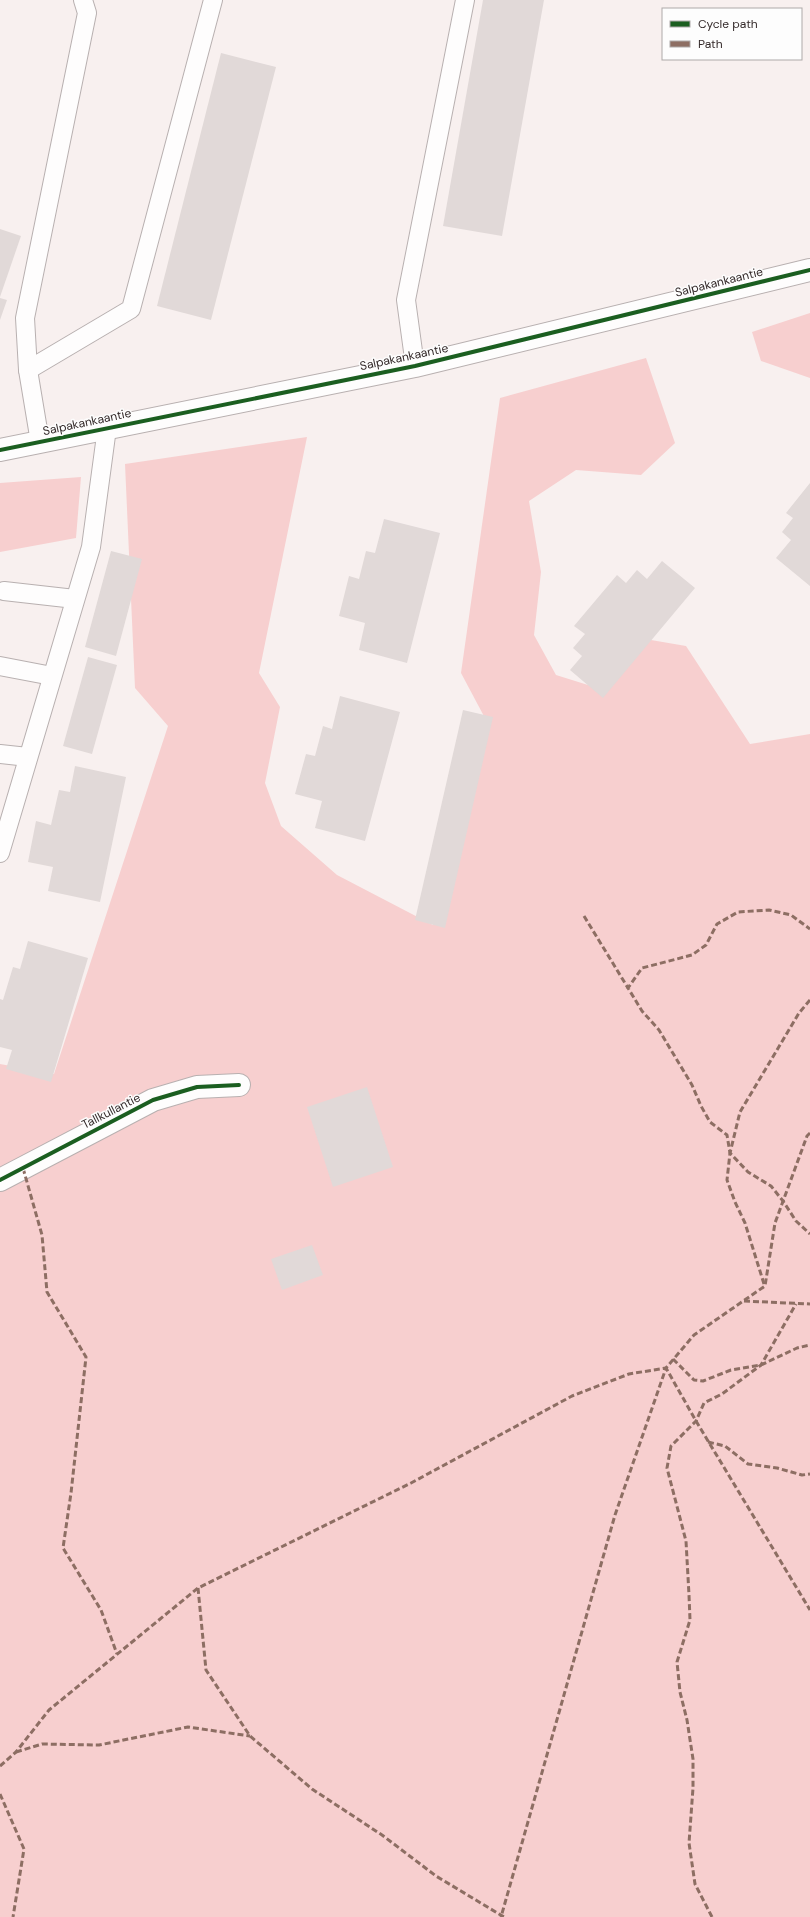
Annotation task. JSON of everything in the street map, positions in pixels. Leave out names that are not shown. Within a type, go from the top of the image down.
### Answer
[{"type":"street","name":"Salpakankaantie","points":[[0,450],[415,366],[810,270]]},
{"type":"street","name":"Tallkullantie","points":[[0,1180],[153,1100],[197,1087],[239,1085]]},
{"type":"lane","points":[[40,442],[28,370],[25,318],[87,14],[83,0]]},
{"type":"lane","points":[[28,370],[131,309],[213,0]]},
{"type":"lane","points":[[415,366],[406,300],[466,0]]},
{"type":"lane","points":[[0,853],[91,547],[107,428]]},
{"type":"lane","points":[[4,591],[75,599]]},
{"type":"lane","points":[[0,666],[52,676]]},
{"type":"lane","points":[[0,754],[28,757]]},
{"type":"shaded area","points":[[810,313],[810,378],[761,361],[752,332]]},
{"type":"shaded area","points":[[646,358],[675,443],[641,475],[576,470],[529,501],[541,572],[534,635],[556,675],[604,690],[651,640],[686,646],[750,744],[810,734],[810,1917],[0,1917],[0,1064],[54,1074],[168,726],[135,688],[125,464],[307,437],[259,673],[280,707],[265,783],[281,826],[337,875],[433,925],[486,720],[461,673],[500,398]]},
{"type":"shaded area","points":[[81,477],[76,538],[0,552],[0,483]]},
{"type":"building","points":[[483,0],[544,0],[502,236],[443,226]]},
{"type":"building","points":[[221,53],[276,67],[211,320],[157,306]]},
{"type":"building","points":[[0,229],[21,236],[0,297]]},
{"type":"building","points":[[0,298],[7,300],[0,320]]},
{"type":"building","points":[[810,483],[810,586],[776,558],[791,540],[782,532],[793,518],[786,513]]},
{"type":"building","points":[[384,519],[440,533],[407,663],[359,650],[365,623],[339,616],[349,576],[359,579],[366,551],[375,553]]},
{"type":"building","points":[[111,551],[142,559],[116,656],[85,647]]},
{"type":"building","points":[[662,561],[695,588],[603,698],[570,670],[582,656],[573,648],[585,634],[574,626],[617,575],[626,583],[637,570],[647,579]]},
{"type":"building","points":[[88,657],[117,665],[92,754],[63,746]]},
{"type":"building","points":[[340,696],[400,712],[365,841],[315,828],[322,801],[295,794],[306,754],[315,756],[323,726],[332,729]]},
{"type":"building","points":[[463,710],[493,717],[445,928],[415,920]]},
{"type":"building","points":[[75,766],[126,777],[100,902],[48,891],[53,867],[28,862],[36,821],[51,825],[59,790],[70,792]]},
{"type":"building","points":[[28,941],[88,958],[51,1082],[6,1069],[12,1050],[0,1047],[0,999],[3,1000],[13,967],[20,969]]},
{"type":"building","points":[[367,1087],[393,1167],[333,1187],[307,1107]]},
{"type":"building","points":[[312,1245],[323,1275],[282,1290],[271,1259]]},
{"type":"marked path","points":[[764,1284],[745,1223],[727,1180],[730,1153],[727,1135],[710,1122],[692,1085],[659,1030],[642,1011],[628,988],[642,968],[692,955],[706,945],[717,924],[738,912],[769,910],[791,915],[810,929]]},
{"type":"marked path","points":[[584,916],[628,988]]},
{"type":"marked path","points":[[810,1000],[799,1013],[740,1112],[730,1153],[748,1172],[771,1186],[796,1221],[810,1234]]},
{"type":"marked path","points":[[810,1133],[807,1136],[775,1223],[765,1286],[694,1335],[666,1368],[696,1421],[810,1610]]},
{"type":"marked path","points":[[23,1168],[42,1235],[47,1292],[86,1357],[71,1493],[63,1548],[101,1610],[117,1654]]},
{"type":"marked path","points":[[744,1301],[810,1304]]},
{"type":"marked path","points":[[712,1917],[695,1884],[689,1843],[693,1788],[693,1759],[687,1720],[680,1692],[677,1662],[690,1620],[686,1541],[667,1468],[671,1446],[696,1421],[704,1403],[722,1394],[761,1365],[796,1304]]},
{"type":"marked path","points":[[673,1359],[694,1380],[703,1381],[731,1370],[761,1365],[797,1348],[810,1345]]},
{"type":"marked path","points":[[0,1766],[16,1752],[49,1710],[198,1588],[411,1483],[572,1396],[629,1374],[666,1368],[615,1515],[501,1917]]},
{"type":"marked path","points":[[708,1442],[725,1446],[748,1464],[777,1468],[802,1475],[810,1474]]},
{"type":"marked path","points":[[198,1588],[206,1670],[250,1736],[312,1789],[382,1835],[436,1876],[504,1917]]},
{"type":"marked path","points":[[16,1752],[42,1744],[99,1745],[188,1727],[250,1736]]},
{"type":"marked path","points":[[0,1794],[24,1849],[13,1917]]},
{"type":"cycle path","points":[[0,450],[415,366],[810,270]]},
{"type":"cycle path","points":[[0,1180],[153,1100],[197,1087],[239,1085]]}]
